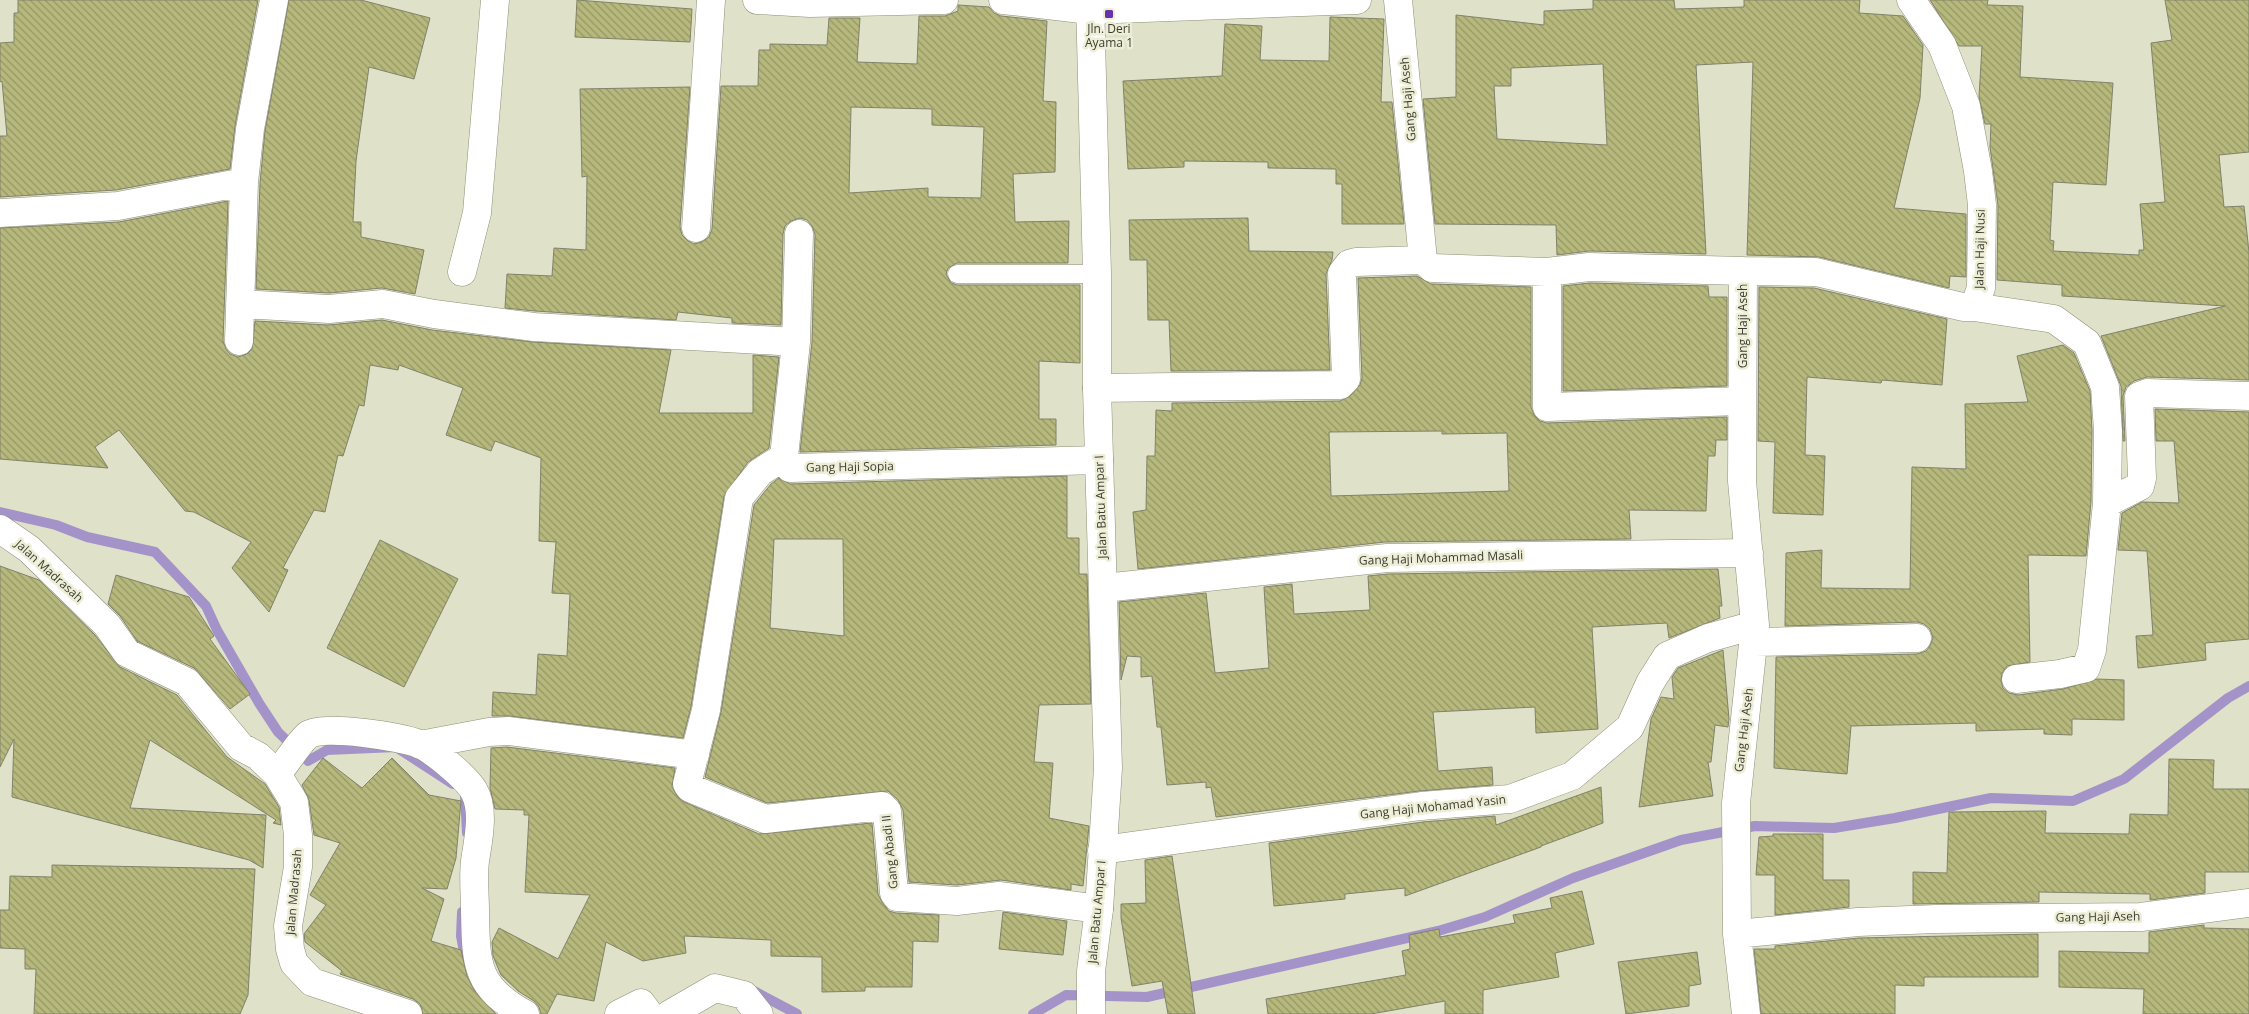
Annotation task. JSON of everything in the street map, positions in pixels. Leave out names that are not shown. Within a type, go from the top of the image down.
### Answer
[{"type":"street","points":[[239,342],[244,182],[250,129],[274,0]]},
{"type":"street","points":[[462,272],[477,213],[495,0]]},
{"type":"street","points":[[696,228],[711,0]]},
{"type":"street","points":[[758,0],[810,3],[944,0]]},
{"type":"street","points":[[1003,0],[1090,4],[1357,0]]},
{"type":"street","name":"Gang Haji Aseh","points":[[1398,0],[1423,260],[1432,268],[1444,270],[1547,272],[1589,267],[1743,272],[1742,481],[1755,633],[1736,803],[1735,843],[1737,934],[1746,1014]]},
{"type":"street","name":"Jalan Haji Nusi","points":[[1743,272],[1816,272],[1963,307],[1974,307],[1981,288],[1982,205],[1966,106],[1942,45],[1911,0]]},
{"type":"street","name":"Jalan Batu Ampar I","points":[[1090,4],[1097,274],[1097,388],[1108,768],[1098,909],[1091,971],[1091,1014]]},
{"type":"street","points":[[0,213],[118,206],[244,182]]},
{"type":"street","points":[[282,769],[308,735],[326,730],[388,736],[420,744],[489,732],[508,731],[694,755],[706,710],[739,498],[760,472],[784,457],[796,342],[799,234]]},
{"type":"street","points":[[1097,388],[1340,385],[1346,379],[1342,273],[1349,264],[1356,262],[1423,260]]},
{"type":"street","points":[[1547,272],[1547,407],[1742,402]]},
{"type":"street","points":[[240,304],[329,309],[382,304],[434,314],[534,327],[796,342]]},
{"type":"street","points":[[1974,307],[2054,319],[2087,343],[2105,387],[2108,431],[2107,504],[2092,650],[2086,668],[2060,674],[2016,678]]},
{"type":"street","points":[[2107,504],[2140,486],[2142,478],[2139,396],[2147,393],[2249,396]]},
{"type":"street","name":"Gang Haji Sopia","points":[[784,457],[790,468],[1099,460]]},
{"type":"street","name":"Jalan Madrasah","points":[[0,529],[29,549],[107,625],[127,653],[187,682],[241,747],[282,769],[294,802],[298,834],[298,867],[288,926],[290,949],[294,963],[312,982],[408,1014]]},
{"type":"street","name":"Gang Haji Mohammad Masali","points":[[1104,588],[1387,558],[1749,553]]},
{"type":"street","name":"Gang Haji Mohamad Yasin","points":[[1102,850],[1421,806],[1510,798],[1572,776],[1630,727],[1650,683],[1667,656],[1708,638],[1755,633],[1917,638]]},
{"type":"street","points":[[420,744],[458,774],[474,791],[479,813],[474,867],[476,960],[488,985],[506,1003],[526,1014]]},
{"type":"street","name":"Gang Abadi II","points":[[694,755],[688,787],[765,819],[882,806],[887,811],[894,893],[897,898],[957,901],[999,896],[1098,909]]},
{"type":"street","name":"Gang Haji Aseh","points":[[1737,934],[1878,922],[2141,917],[2249,903]]},
{"type":"street","points":[[670,1014],[715,988],[744,995],[759,1014]]},
{"type":"lane","points":[[957,274],[1097,274]]},
{"type":"building","points":[[18,0],[258,0],[235,126],[230,169],[116,190],[0,197],[0,136],[7,136],[2,81],[0,82],[0,43],[14,42],[14,13],[18,13]]},
{"type":"building","points":[[289,0],[361,0],[430,18],[414,79],[369,67],[356,161],[353,222],[361,222],[361,237],[424,250],[415,294],[382,288],[329,293],[256,289],[260,183],[265,131]]},
{"type":"building","points":[[577,0],[692,9],[690,42],[575,37]]},
{"type":"building","points":[[1593,0],[1674,0],[1675,9],[1744,7],[1744,0],[1860,0],[1859,13],[1903,16],[1923,45],[1920,98],[1894,208],[1966,214],[1966,277],[1950,276],[1949,288],[1819,257],[1747,255],[1753,62],[1696,65],[1706,254],[1589,251],[1557,255],[1556,225],[1435,224],[1423,99],[1456,97],[1456,15],[1544,25],[1544,11],[1593,9]],"holes":[[[1603,64],[1607,145],[1497,139],[1494,86],[1511,86],[1511,68]]]},
{"type":"building","points":[[1930,0],[1988,0],[1987,5],[2023,6],[2020,77],[2113,83],[2106,185],[2053,182],[2050,240],[2054,241],[2053,251],[2139,255],[2139,250],[2144,250],[2140,204],[2165,202],[2151,43],[2172,40],[2165,0],[2249,0],[2249,152],[2219,155],[2224,207],[2244,206],[2249,252],[2249,380],[2147,377],[2134,381],[2126,387],[2123,396],[2125,441],[2123,441],[2121,386],[2101,336],[2225,306],[2062,296],[2062,285],[1997,280],[1998,205],[1990,147],[1991,124],[1985,124],[1979,97],[1982,46],[1959,46]]},
{"type":"building","points":[[958,5],[989,7],[994,13],[1001,16],[1047,21],[1043,101],[1056,102],[1055,172],[1013,174],[1015,222],[1069,221],[1068,263],[957,263],[948,268],[946,274],[951,283],[957,285],[1080,285],[1080,363],[1039,361],[1039,419],[1056,419],[1056,445],[800,452],[812,342],[815,234],[807,220],[800,218],[791,221],[785,226],[783,234],[781,325],[732,323],[732,318],[678,312],[676,320],[505,308],[507,274],[552,276],[554,248],[586,250],[587,176],[582,177],[580,89],[690,87],[680,227],[682,235],[694,244],[702,242],[709,237],[712,229],[721,86],[758,86],[759,50],[770,50],[770,44],[827,45],[829,18],[860,18],[857,62],[917,64],[919,16],[945,16],[958,11]],"holes":[[[851,107],[932,109],[932,125],[984,127],[981,198],[928,197],[928,188],[849,193]]]},
{"type":"building","points":[[1330,17],[1384,19],[1381,102],[1392,102],[1404,224],[1342,224],[1342,184],[1336,184],[1336,169],[1268,168],[1268,162],[1184,161],[1184,167],[1128,169],[1123,81],[1222,76],[1225,24],[1262,26],[1260,60],[1329,61]]},
{"type":"building","points":[[228,201],[223,341],[230,354],[238,357],[247,354],[252,349],[255,321],[328,325],[382,320],[432,330],[532,342],[671,350],[659,413],[753,413],[753,355],[779,357],[769,448],[748,462],[724,496],[691,707],[683,738],[510,716],[492,716],[493,692],[536,695],[538,654],[567,656],[570,594],[552,593],[556,542],[539,541],[541,458],[495,441],[491,451],[446,435],[463,388],[399,365],[398,370],[370,365],[364,406],[359,405],[343,456],[338,455],[325,512],[314,510],[283,568],[288,570],[269,612],[232,568],[251,542],[194,512],[185,511],[119,430],[95,447],[108,468],[0,459],[0,228],[119,222]]},
{"type":"building","points":[[1248,218],[1249,251],[1333,252],[1326,274],[1330,370],[1171,371],[1169,320],[1148,320],[1147,260],[1130,260],[1129,220]]},
{"type":"building","points":[[1417,276],[1431,284],[1531,287],[1531,407],[1534,415],[1540,421],[1547,423],[1727,417],[1727,440],[1716,440],[1715,456],[1708,456],[1706,511],[1629,510],[1631,539],[1385,542],[1138,569],[1133,512],[1146,510],[1147,456],[1155,456],[1156,410],[1172,411],[1172,403],[1340,401],[1350,396],[1360,385],[1362,378],[1358,278]],"holes":[[[1442,431],[1442,434],[1507,433],[1509,491],[1331,496],[1329,432]]]},
{"type":"building","points":[[1590,283],[1708,286],[1709,297],[1727,297],[1727,386],[1563,391],[1563,286]]},
{"type":"building","points":[[1759,287],[1814,288],[1947,319],[1942,385],[1882,380],[1881,383],[1807,377],[1805,455],[1825,456],[1823,515],[1773,513],[1775,442],[1758,441]]},
{"type":"building","points":[[2063,345],[2074,353],[2090,391],[2092,431],[2091,502],[2086,556],[2028,555],[2030,662],[2007,666],[2002,673],[2001,681],[2003,688],[2009,693],[2018,695],[2063,689],[2097,679],[2124,680],[2124,720],[2072,719],[2072,735],[2044,734],[2044,729],[1976,731],[1976,723],[1851,726],[1847,774],[1774,768],[1776,657],[1917,654],[1926,651],[1933,638],[1930,629],[1924,624],[1917,622],[1785,626],[1786,553],[1822,550],[1821,588],[1910,589],[1912,467],[1966,469],[1965,404],[2028,402],[2017,356]]},
{"type":"building","points":[[2155,409],[2249,412],[2249,639],[2205,643],[2206,660],[2138,668],[2136,636],[2153,635],[2147,551],[2118,550],[2122,513],[2142,502],[2179,503],[2174,441],[2156,441]]},
{"type":"building","points":[[1067,476],[1067,538],[1079,538],[1079,574],[1087,574],[1091,704],[1039,705],[1034,762],[1053,763],[1049,818],[1089,826],[1083,886],[1071,884],[1071,890],[1001,880],[957,885],[909,882],[903,810],[898,800],[888,791],[767,803],[705,777],[721,712],[754,505],[771,484],[779,478],[790,484]],"holes":[[[774,539],[843,539],[844,636],[770,628]]]},
{"type":"building","points":[[380,540],[458,579],[404,687],[327,648]]},
{"type":"building","points":[[0,566],[39,580],[95,635],[120,667],[177,695],[227,757],[265,784],[279,807],[281,825],[273,823],[276,820],[150,740],[130,808],[266,815],[263,868],[249,860],[12,797],[14,739],[0,767]]},
{"type":"building","points":[[1718,569],[1722,606],[1719,606],[1720,618],[1669,638],[1667,623],[1592,627],[1598,729],[1536,733],[1535,707],[1433,712],[1438,771],[1492,767],[1493,785],[1419,791],[1216,817],[1211,787],[1206,788],[1206,782],[1167,785],[1161,727],[1157,727],[1152,676],[1141,677],[1141,657],[1127,656],[1121,680],[1119,602],[1206,593],[1215,673],[1269,668],[1264,587],[1292,584],[1294,614],[1370,610],[1368,576],[1388,574]]},
{"type":"building","points":[[116,575],[189,597],[214,636],[210,639],[250,694],[230,709],[194,668],[137,641],[120,616],[108,604]]},
{"type":"building","points":[[1723,650],[1729,719],[1728,727],[1715,725],[1711,762],[1708,762],[1713,796],[1639,807],[1651,719],[1661,697],[1674,699],[1672,677],[1678,668]]},
{"type":"building","points":[[507,747],[675,768],[672,787],[678,797],[684,802],[759,834],[872,823],[878,894],[882,902],[889,911],[896,913],[939,915],[938,942],[913,941],[912,987],[865,987],[865,991],[822,992],[822,957],[771,956],[771,940],[684,936],[686,953],[643,961],[606,942],[594,1001],[557,994],[547,1014],[541,1014],[539,1007],[534,1001],[518,991],[501,975],[493,956],[492,942],[499,928],[558,959],[590,895],[525,892],[529,815],[524,815],[524,810],[495,809],[490,788],[491,748]]},
{"type":"building","points":[[323,758],[362,788],[392,758],[429,795],[461,801],[456,858],[447,889],[422,888],[444,899],[431,941],[461,950],[467,976],[474,990],[496,1014],[423,1014],[420,1004],[413,999],[340,974],[342,971],[305,942],[304,934],[326,905],[310,895],[340,843],[314,835],[309,800],[302,785]]},
{"type":"building","points":[[2169,759],[2214,760],[2213,789],[2249,789],[2249,872],[2205,872],[2205,893],[2150,900],[2150,894],[2039,892],[2039,902],[1913,904],[1913,872],[1947,873],[1949,812],[2046,811],[2045,833],[2129,834],[2130,814],[2168,815]]},
{"type":"building","points":[[1601,787],[1603,823],[1541,847],[1405,896],[1405,888],[1345,894],[1345,899],[1274,906],[1269,843],[1423,822],[1495,816],[1496,825]]},
{"type":"building","points":[[1773,834],[1823,834],[1823,880],[1849,880],[1849,907],[1775,915],[1775,875],[1756,875],[1759,837],[1773,836]]},
{"type":"building","points":[[1172,856],[1195,1014],[1168,1014],[1162,981],[1132,986],[1121,918],[1121,904],[1146,903],[1145,860]]},
{"type":"building","points":[[52,865],[255,869],[248,995],[240,1014],[34,1014],[36,969],[25,969],[25,949],[0,948],[0,910],[9,910],[10,876],[52,877]]},
{"type":"building","points":[[1582,891],[1594,944],[1555,953],[1559,977],[1483,990],[1483,1014],[1445,1014],[1445,1001],[1371,1014],[1268,1014],[1266,999],[1406,975],[1402,951],[1410,949],[1409,935],[1439,929],[1440,937],[1515,923],[1513,915],[1552,908],[1550,898]]},
{"type":"building","points":[[1003,912],[1067,921],[1063,955],[999,949]]},
{"type":"building","points":[[2204,925],[2204,928],[2249,929],[2249,1014],[2143,1014],[2144,989],[2059,987],[2059,951],[2149,953],[2149,932]]},
{"type":"building","points":[[2038,934],[2038,977],[1924,977],[1924,986],[1895,985],[1895,1014],[1761,1014],[1754,949],[1775,949],[1775,946],[1859,938]]},
{"type":"building","points":[[1697,952],[1701,984],[1689,986],[1689,1006],[1626,1014],[1618,962]]},
{"type":"waterway","points":[[0,512],[56,525],[87,537],[155,552],[206,606],[217,630],[278,732],[308,761],[327,750],[396,747],[453,784]]},
{"type":"waterway","points":[[1033,1014],[1066,995],[1147,997],[1438,931],[1485,917],[1573,878],[1681,840],[1755,826],[1834,828],[1895,818],[1991,798],[2073,801],[2124,779],[2228,698],[2249,686]]},
{"type":"waterway","points":[[465,795],[467,833]]},
{"type":"waterway","points":[[462,912],[461,936],[465,957]]},
{"type":"waterway","points":[[752,990],[797,1014]]},
{"type":"place","name":"Jln. Deri Ayama 1","points":[[1109,14]]}]
